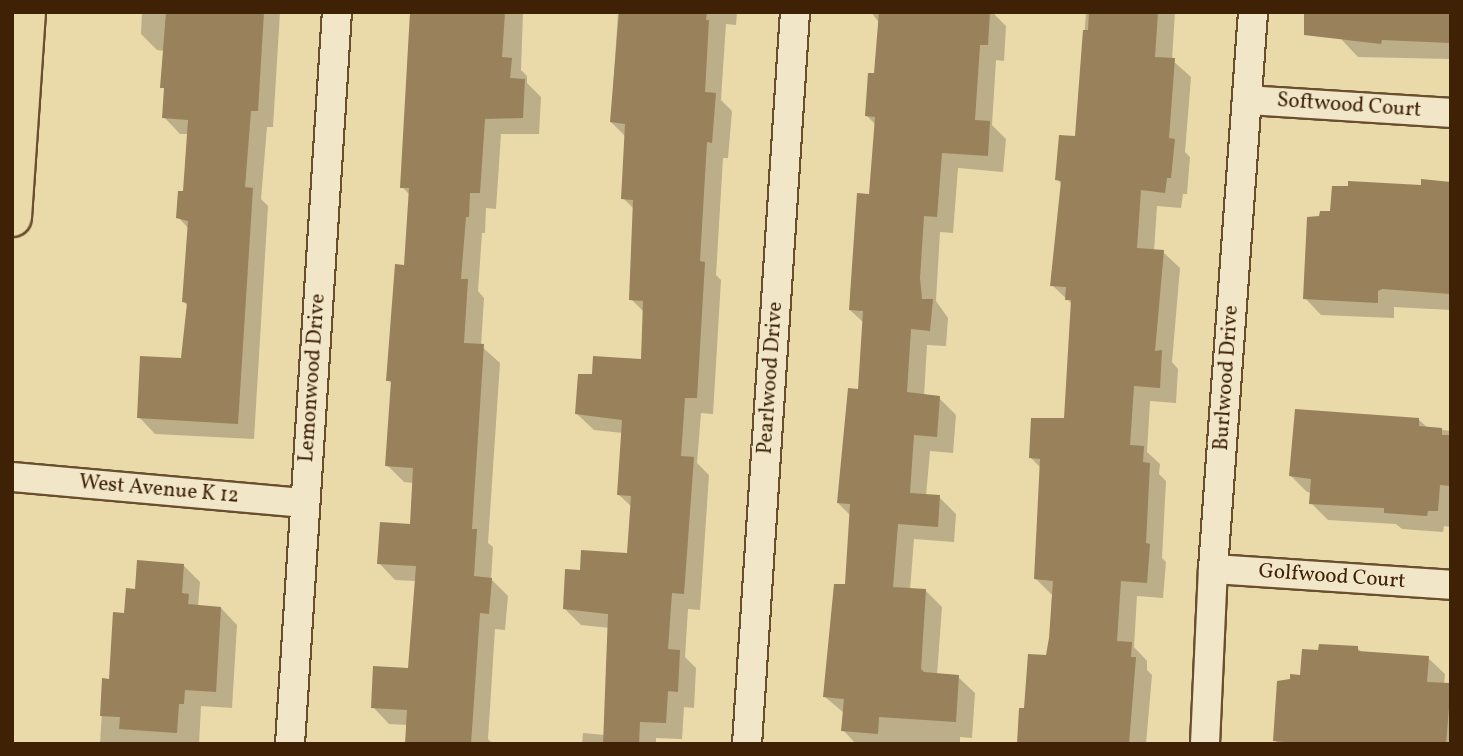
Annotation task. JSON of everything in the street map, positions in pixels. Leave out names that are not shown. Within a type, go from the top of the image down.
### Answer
[{"type":"main road","points":[[12,217],[26,12]]},
{"type":"street","name":"Lemonwood Drive","points":[[290,744],[337,12]]},
{"type":"street","name":"Pearlwood Drive","points":[[747,744],[795,12]]},
{"type":"street","name":"Burlwood Drive","points":[[1205,744],[1213,569],[1253,12]]},
{"type":"street","name":"Softwood Court","points":[[1247,100],[1451,113]]},
{"type":"street","name":"West Avenue K 12","points":[[12,477],[305,503]]},
{"type":"street","name":"Golfwood Court","points":[[1213,569],[1451,585]]},
{"type":"building","points":[[166,12],[264,12],[258,111],[251,111],[245,187],[253,188],[238,424],[137,418],[140,356],[181,358],[187,303],[182,302],[188,221],[176,218],[178,191],[183,191],[188,120],[162,118],[164,88],[160,88]]},
{"type":"building","points":[[410,12],[505,12],[502,57],[512,58],[510,78],[525,79],[523,118],[485,119],[480,193],[470,193],[469,217],[466,217],[461,279],[468,279],[464,343],[484,344],[472,529],[477,529],[474,576],[492,578],[489,614],[480,613],[471,744],[405,744],[407,710],[371,708],[373,666],[408,668],[416,566],[377,564],[380,522],[410,524],[413,468],[385,466],[391,381],[386,381],[395,264],[404,265],[409,188],[400,188]]},
{"type":"building","points":[[619,12],[707,12],[706,20],[709,20],[705,92],[716,93],[712,143],[707,142],[700,261],[705,262],[697,398],[685,398],[681,456],[694,457],[684,594],[672,593],[668,649],[680,650],[678,692],[668,691],[666,723],[640,722],[639,744],[603,744],[608,614],[563,609],[565,569],[580,570],[581,550],[627,553],[631,496],[617,495],[622,420],[575,414],[578,374],[592,374],[593,356],[641,359],[643,301],[629,300],[633,200],[621,199],[625,124],[610,122]]},
{"type":"building","points":[[879,12],[990,12],[988,45],[980,45],[975,120],[990,121],[988,156],[942,153],[937,217],[924,216],[920,278],[922,299],[933,299],[930,331],[911,329],[907,392],[940,396],[937,437],[914,435],[910,493],[940,495],[938,527],[898,524],[893,587],[926,589],[921,669],[924,672],[959,675],[956,722],[879,717],[878,734],[841,731],[844,699],[823,697],[834,584],[845,584],[850,504],[837,503],[848,388],[858,389],[863,311],[849,310],[857,193],[869,194],[875,117],[865,116],[868,73],[874,73]]},
{"type":"building","points":[[1089,12],[1158,12],[1155,57],[1175,58],[1169,138],[1175,139],[1171,178],[1167,178],[1165,193],[1141,190],[1137,248],[1164,250],[1155,351],[1162,350],[1160,388],[1134,386],[1130,445],[1144,446],[1143,462],[1150,463],[1147,583],[1121,581],[1117,641],[1132,642],[1131,657],[1136,657],[1129,744],[1017,744],[1019,708],[1024,708],[1028,654],[1046,655],[1049,638],[1053,581],[1034,579],[1040,459],[1029,458],[1031,418],[1064,418],[1071,300],[1065,300],[1066,287],[1050,286],[1061,181],[1055,180],[1059,135],[1075,136],[1083,30],[1088,30]]},
{"type":"building","points":[[1304,12],[1451,12],[1451,43],[1382,40],[1381,44],[1304,35]]},
{"type":"building","points":[[1421,179],[1451,182],[1451,294],[1382,289],[1378,291],[1378,303],[1303,299],[1307,217],[1319,216],[1320,211],[1330,211],[1332,186],[1348,186],[1348,181],[1421,185]]},
{"type":"building","points":[[1295,409],[1419,418],[1419,426],[1442,428],[1442,435],[1451,435],[1451,486],[1440,485],[1438,511],[1428,511],[1427,516],[1384,513],[1384,508],[1309,504],[1311,479],[1289,476]]},
{"type":"building","points":[[137,560],[184,564],[182,593],[189,594],[188,604],[221,607],[216,692],[185,690],[184,704],[179,704],[177,733],[119,729],[120,717],[100,716],[102,678],[109,679],[113,612],[124,613],[126,588],[135,589]]},
{"type":"building","points":[[1319,644],[1358,646],[1358,651],[1429,656],[1427,682],[1451,683],[1446,744],[1310,744],[1273,741],[1277,681],[1290,679],[1290,674],[1300,675],[1302,649],[1318,650]]}]
